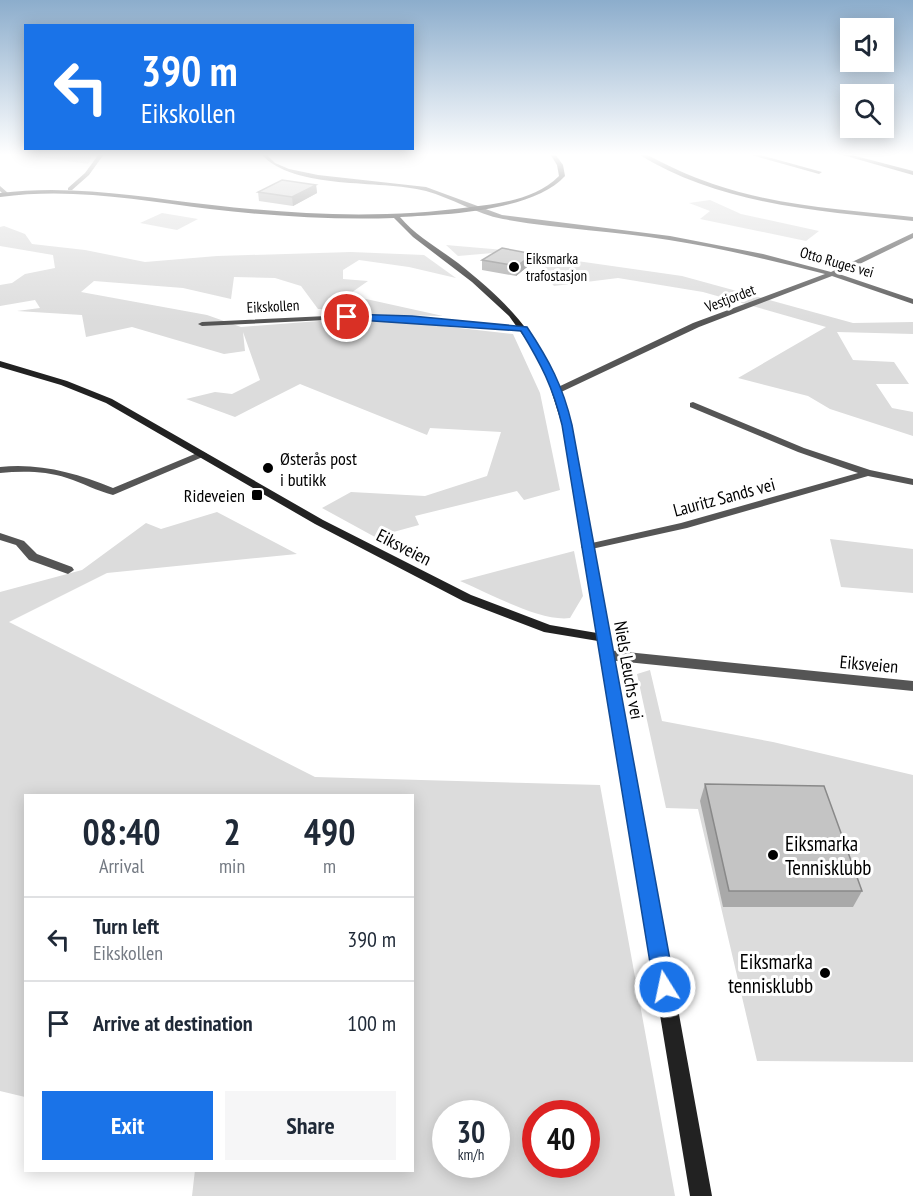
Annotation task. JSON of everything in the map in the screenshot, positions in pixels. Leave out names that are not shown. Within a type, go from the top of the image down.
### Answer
[{"type":"street","points":[[246,210],[273,213],[396,216],[457,210]]},
{"type":"street","name":"Otto Ruges vei","points":[[480,210],[501,217],[698,243],[836,275],[913,302]]},
{"type":"street","points":[[835,210],[913,219]]},
{"type":"street","name":"Niels Leuchs vei","points":[[396,216],[483,285],[524,329],[539,349],[559,390],[701,1196]]},
{"type":"street","name":"Vestjordet","points":[[559,390],[664,339],[746,306],[836,275],[913,234]]},
{"type":"street","name":"Eikskollen","points":[[202,324],[347,317],[412,319],[524,329]]},
{"type":"street","name":"Eiksveien","points":[[0,364],[98,396],[319,522],[467,598],[548,629],[605,647],[913,686]]},
{"type":"street","name":"Lauritz Sands vei","points":[[693,405],[801,450],[868,473],[913,482]]},
{"type":"street","points":[[0,470],[23,467],[50,469],[113,492],[202,454]]},
{"type":"street","name":"Lauritz Sands vei","points":[[587,547],[683,526],[868,473]]},
{"type":"street","points":[[0,536],[20,543],[33,557],[68,570]]},
{"type":"shaded area","points":[[707,210],[732,210],[741,214],[819,231],[806,241],[700,219],[710,211]]},
{"type":"shaded area","points":[[162,213],[198,219],[177,230],[140,223]]},
{"type":"shaded area","points":[[4,226],[25,234],[32,244],[85,250],[145,262],[217,256],[351,252],[424,255],[456,278],[409,267],[359,260],[343,270],[343,279],[368,281],[348,295],[443,316],[343,314],[343,309],[318,309],[301,286],[275,278],[234,277],[231,299],[183,288],[94,281],[81,292],[207,315],[241,327],[319,321],[370,321],[415,323],[513,334],[540,393],[560,490],[524,500],[517,491],[415,516],[419,525],[375,537],[322,508],[351,492],[425,496],[487,476],[501,432],[430,428],[427,435],[300,384],[235,417],[186,399],[215,392],[232,394],[260,380],[243,332],[245,351],[224,354],[132,327],[86,337],[82,315],[17,311],[40,308],[35,300],[0,306],[0,285],[12,283],[25,274],[55,268],[53,255],[0,246],[0,227]]},
{"type":"shaded area","points":[[446,245],[517,251],[458,256]]},
{"type":"shaded area","points":[[528,254],[682,276],[853,323],[913,322],[913,334],[837,332],[853,360],[894,362],[909,384],[876,384],[892,408],[913,412],[913,436],[830,409],[808,396],[738,378],[826,327],[703,292],[618,278],[554,286],[541,271],[546,265],[519,260]]},
{"type":"shaded area","points":[[217,512],[297,554],[107,573],[9,622],[315,777],[600,785],[675,1196],[192,1196],[195,1172],[414,1172],[414,794],[24,794],[24,1097],[0,1091],[0,592],[82,570],[146,523],[161,529]]},
{"type":"shaded area","points":[[830,539],[913,549],[913,593],[841,587]]},
{"type":"shaded area","points":[[574,551],[583,596],[570,618],[544,616],[460,581]]},
{"type":"shaded area","name":"Eiksmarka tennisklubb","points":[[650,670],[662,721],[773,742],[913,775],[913,1062],[757,1061],[698,809],[666,808],[637,674]]},
{"type":"building","points":[[502,248],[533,254],[517,266],[482,260]]},
{"type":"building","name":"Eiksmarka Tennisklubb","points":[[705,784],[824,786],[862,891],[729,891]]},
{"type":"place","name":"Eiksmarka trafostasjon","points":[[514,267]]},
{"type":"place","name":"Østerås post i butikk","points":[[268,468]]},
{"type":"place","name":"Rideveien","points":[[257,495]]},
{"type":"place","name":"Eiksmarka Tennisklubb","points":[[773,855]]},
{"type":"place","name":"Eiksmarka tennisklubb","points":[[825,973]]},
{"type":"route","points":[[347,317],[412,319],[524,329],[539,349],[549,368],[559,390],[567,425],[665,987]]}]
